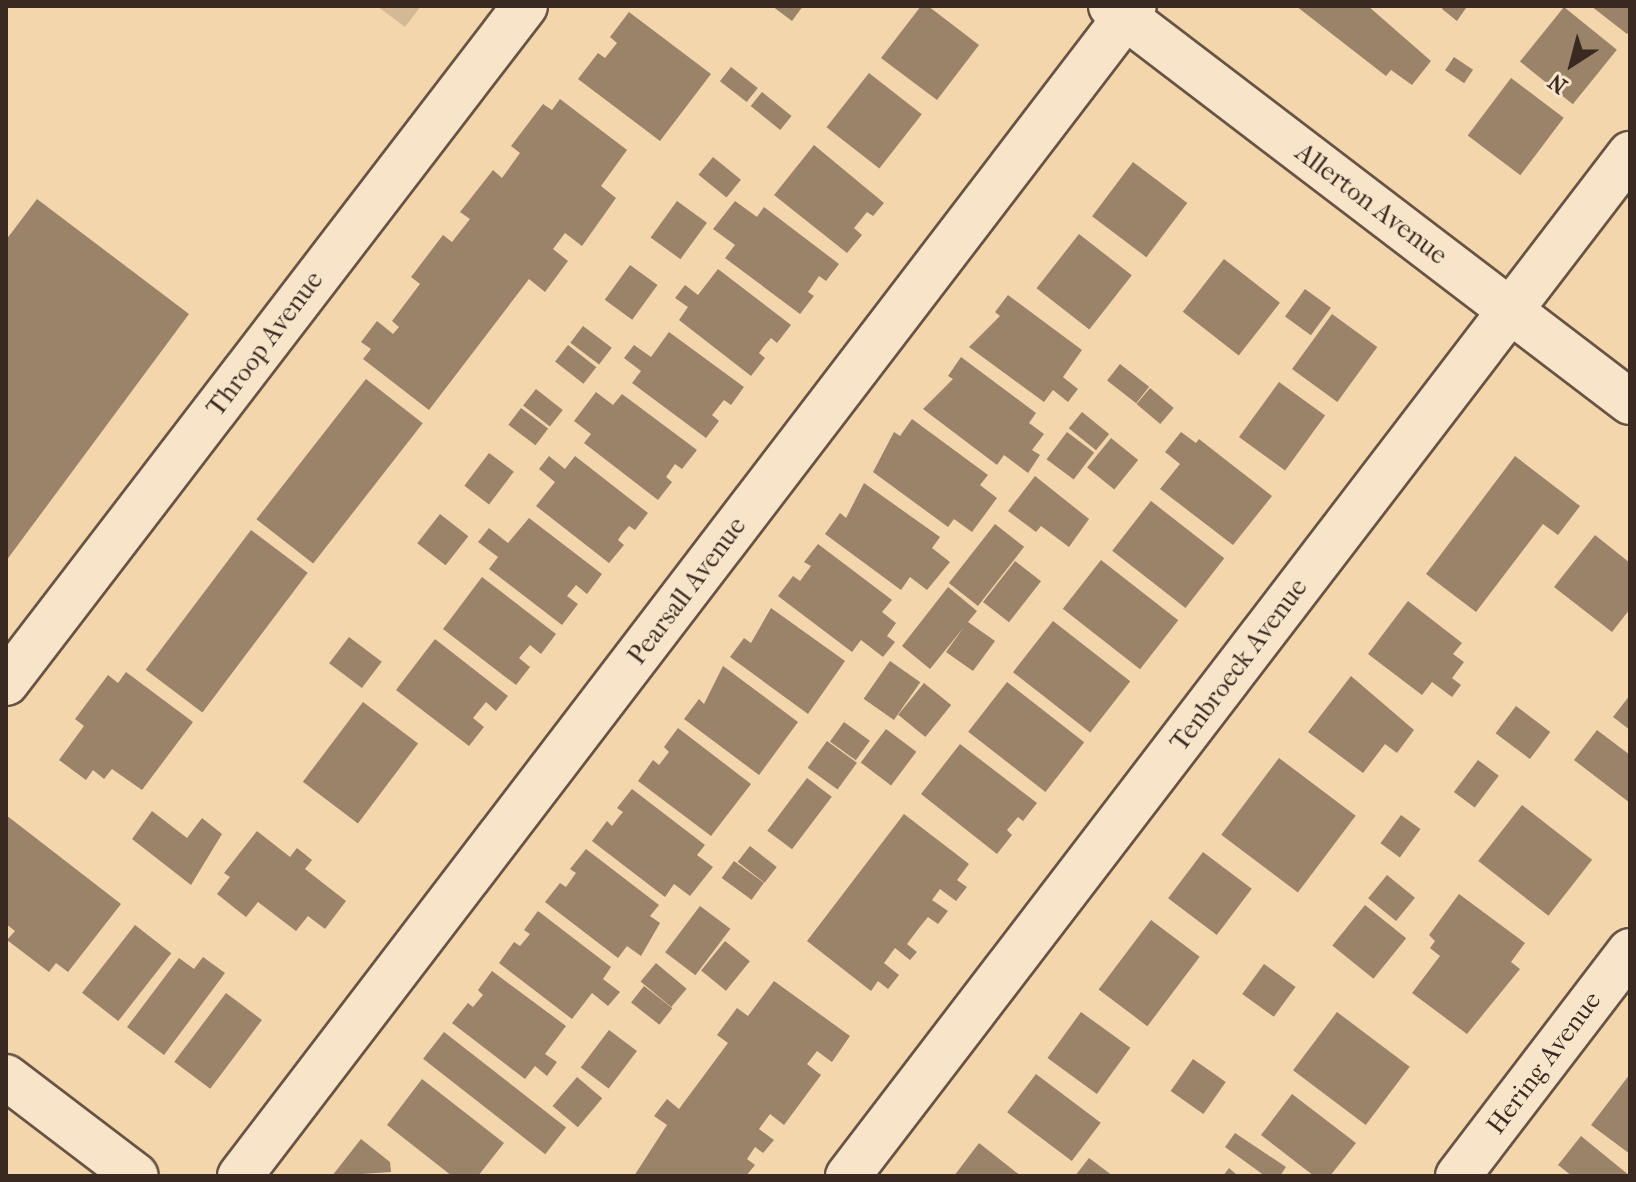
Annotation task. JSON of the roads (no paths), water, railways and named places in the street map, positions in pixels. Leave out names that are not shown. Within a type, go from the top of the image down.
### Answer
[{"type":"street","name":"Throop Avenue","points":[[6,683],[525,6]]},
{"type":"street","name":"Allerton Avenue","points":[[1124,10],[1630,402]]},
{"type":"street","name":"Pearsall Avenue","points":[[240,1176],[1124,10]]},
{"type":"street","name":"Tenbroeck Avenue","points":[[848,1176],[1630,154]]},
{"type":"street","name":"Hering Avenue","points":[[1458,1176],[1630,951]]},
{"type":"street","points":[[6,1077],[136,1176]]}]
